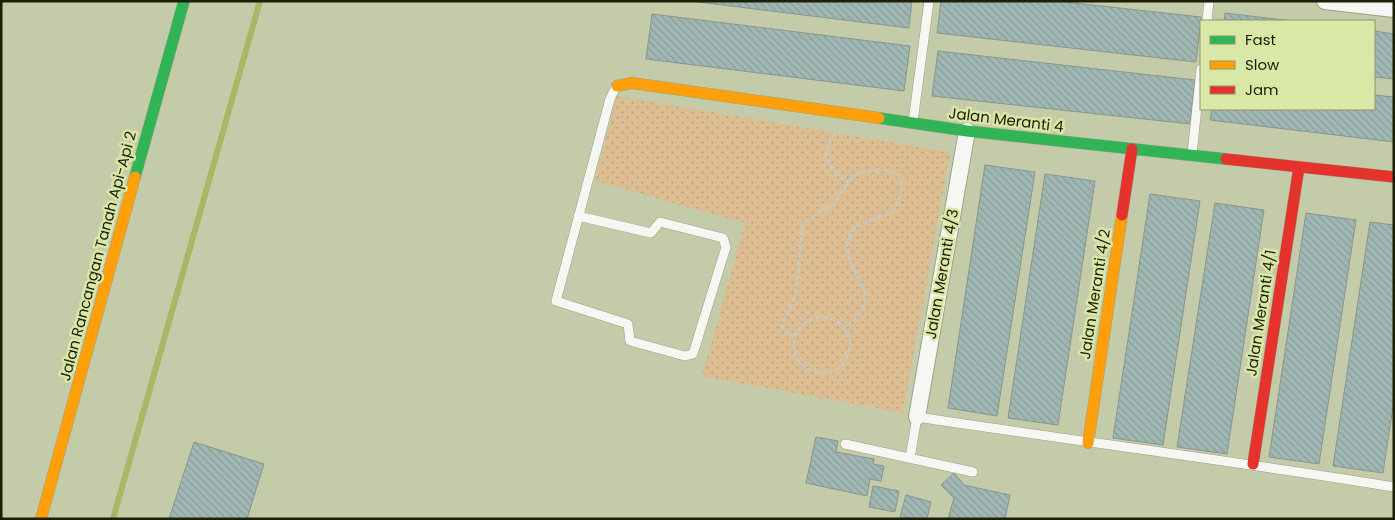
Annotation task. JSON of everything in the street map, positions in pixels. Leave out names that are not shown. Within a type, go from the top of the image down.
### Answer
[{"type":"street","name":"Jalan Rancangan Tanah Api-Api 2","points":[[41,519],[184,1]]},
{"type":"street","points":[[1325,1],[1394,9]]},
{"type":"street","name":"Jalan Meranti 4","points":[[617,86],[632,83],[967,131],[1394,178]]},
{"type":"street","name":"Jalan Meranti 4/3","points":[[917,417],[967,131]]},
{"type":"street","name":"Jalan Meranti 4/2","points":[[1088,443],[1132,149]]},
{"type":"street","name":"Jalan Meranti 4/1","points":[[1253,464],[1299,167]]},
{"type":"lane","points":[[912,124],[928,1]]},
{"type":"lane","points":[[1207,20],[1209,1]]},
{"type":"lane","points":[[1191,157],[1200,78]]},
{"type":"lane","points":[[578,216],[651,233],[660,222],[724,238],[726,247],[693,354],[684,356],[630,341],[628,324],[556,302],[578,216],[610,98],[617,86]]},
{"type":"lane","points":[[910,458],[917,417],[1088,443],[1253,464],[1394,488]]},
{"type":"lane","points":[[845,444],[974,472]]},
{"type":"path","points":[[844,114],[825,153],[833,172],[849,184]]},
{"type":"path","points":[[796,335],[787,334],[782,326],[784,317],[796,293],[803,223],[834,203],[854,177],[865,171],[886,170],[896,173],[901,178],[902,189],[892,212],[855,226],[849,238],[847,248],[863,286],[865,298],[861,312],[845,327]]},
{"type":"path","points":[[815,317],[834,319],[845,327],[850,340],[849,354],[842,365],[823,373],[810,370],[800,361],[795,348],[796,335],[804,324],[815,317]]},
{"type":"shaded area","points":[[617,96],[950,152],[903,413],[702,376],[745,223],[595,181]]},
{"type":"building","points":[[690,1],[912,1],[909,28]]},
{"type":"building","points":[[941,1],[1056,1],[1201,17],[1196,62],[937,33]]},
{"type":"building","points":[[1225,13],[1284,20],[1224,20]]},
{"type":"building","points":[[652,14],[910,46],[904,91],[646,59]]},
{"type":"building","points":[[1375,31],[1394,34],[1394,79],[1375,77]]},
{"type":"building","points":[[938,51],[1195,80],[1190,124],[932,96]]},
{"type":"building","points":[[1375,95],[1394,97],[1394,142],[1210,120],[1212,110],[1375,110]]},
{"type":"building","points":[[985,165],[1035,172],[997,416],[948,408]]},
{"type":"building","points":[[1045,174],[1095,181],[1058,425],[1008,418]]},
{"type":"building","points":[[1150,194],[1200,201],[1163,445],[1113,438]]},
{"type":"building","points":[[1215,203],[1264,210],[1227,454],[1177,447]]},
{"type":"building","points":[[1306,213],[1356,220],[1319,464],[1269,457]]},
{"type":"building","points":[[1370,222],[1394,225],[1394,400],[1383,473],[1333,466]]},
{"type":"building","points":[[816,437],[838,441],[836,452],[874,459],[873,464],[884,466],[881,481],[870,479],[867,496],[806,483]]},
{"type":"building","points":[[194,442],[264,464],[247,519],[169,519]]},
{"type":"building","points":[[954,473],[964,485],[1010,495],[1005,519],[948,519],[954,498],[941,485]]},
{"type":"building","points":[[873,486],[899,491],[895,512],[869,507]]},
{"type":"building","points":[[906,495],[931,502],[927,519],[900,517]]},
{"type":"waterway","points":[[113,519],[260,1]]},
{"type":"traffic: fast","points":[[135,177],[184,1]]},
{"type":"traffic: fast","points":[[879,118],[967,131],[1226,159]]},
{"type":"traffic: slow","points":[[617,86],[632,83],[879,118]]},
{"type":"traffic: slow","points":[[41,519],[135,177]]},
{"type":"traffic: slow","points":[[1088,443],[1122,215]]},
{"type":"traffic: jam","points":[[1122,215],[1132,149]]},
{"type":"traffic: jam","points":[[1226,159],[1394,177]]},
{"type":"traffic: jam","points":[[1253,464],[1299,167]]}]
